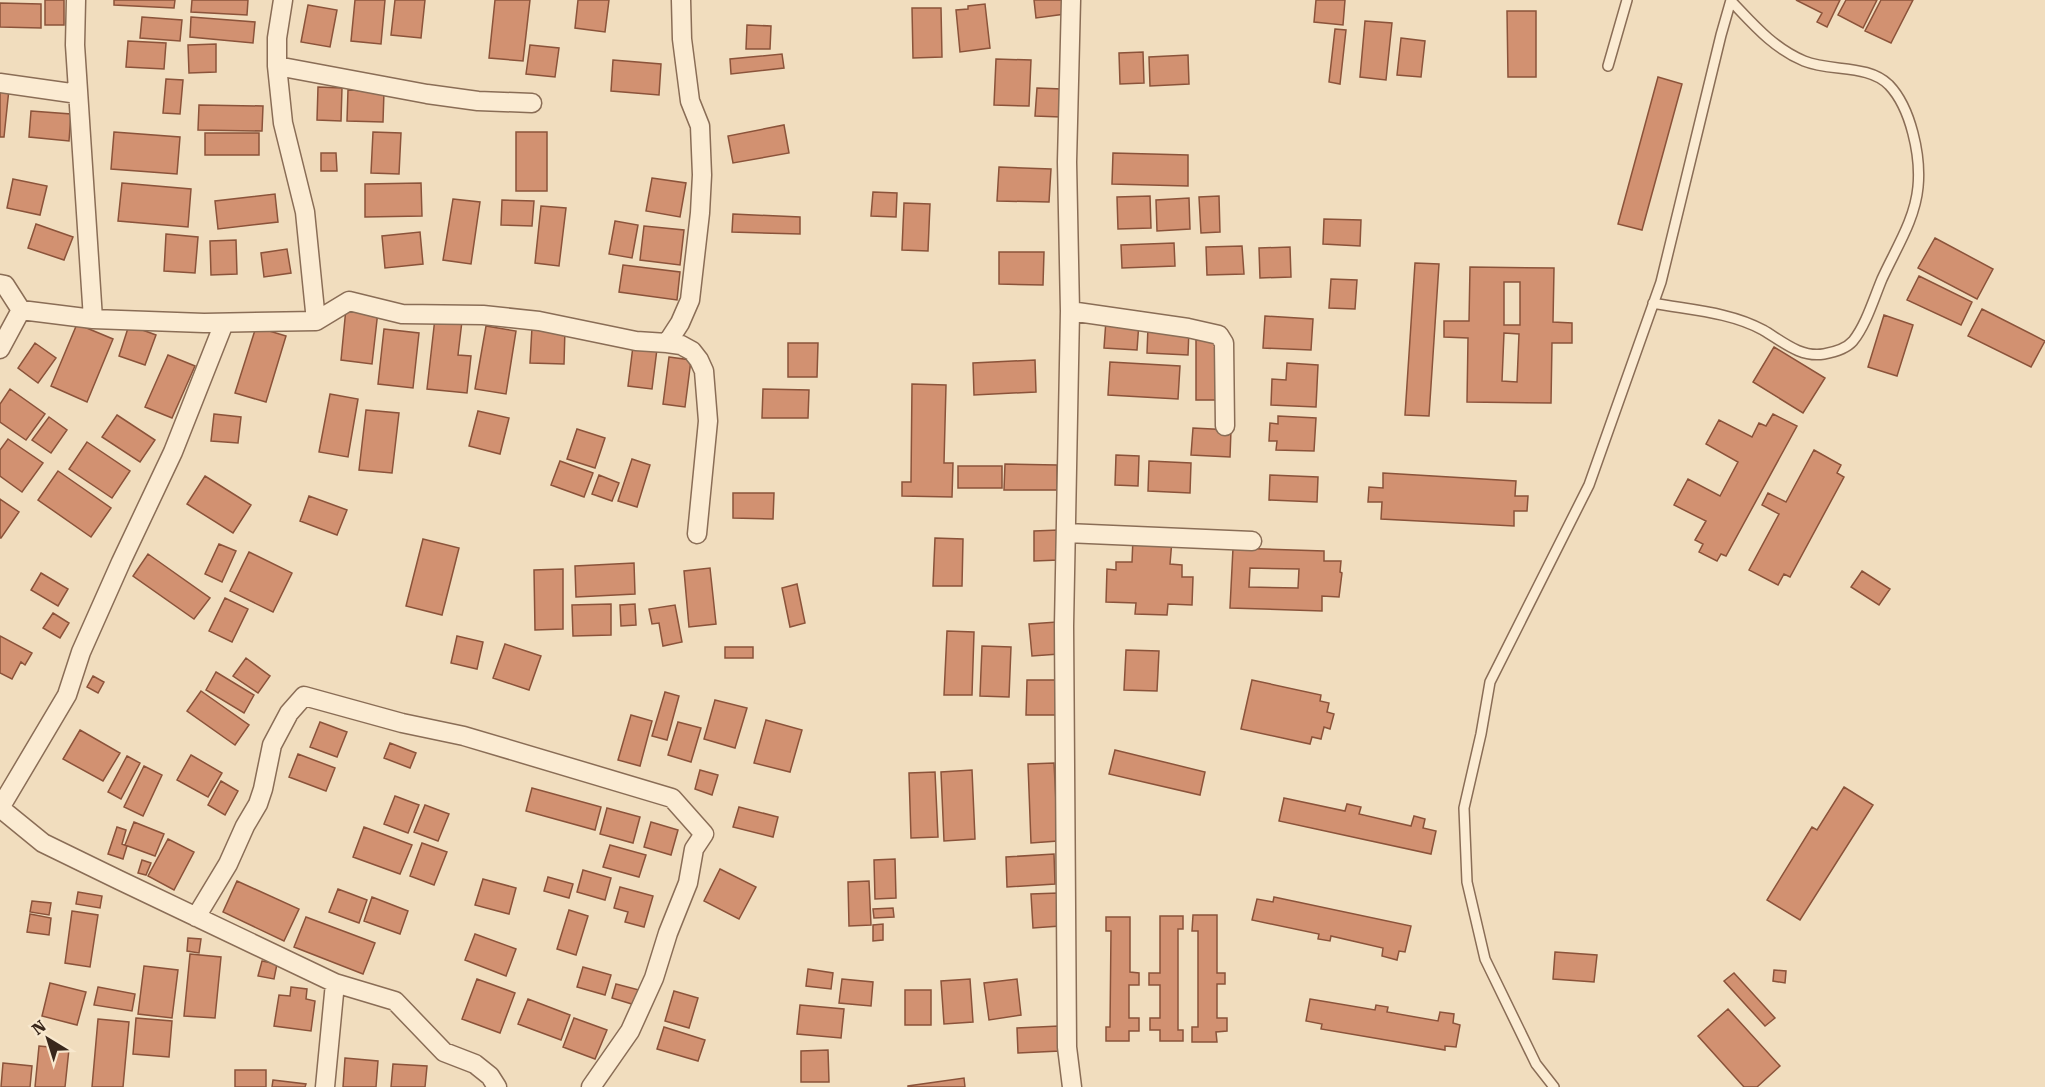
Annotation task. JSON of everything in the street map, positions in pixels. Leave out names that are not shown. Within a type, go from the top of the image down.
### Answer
[{"type":"street","points":[[76,0],[75,45],[93,319]]},
{"type":"street","points":[[283,0],[277,38],[277,66],[283,123],[305,212],[316,321]]},
{"type":"street","points":[[668,343],[690,300],[700,213],[700,126],[690,101],[682,39],[681,0]]},
{"type":"street","points":[[1071,0],[1067,162],[1070,311],[1064,627],[1067,1047],[1072,1087]]},
{"type":"street","points":[[277,66],[427,94],[478,101],[532,103]]},
{"type":"street","points":[[0,83],[78,94]]},
{"type":"street","points":[[0,284],[5,285],[21,310]]},
{"type":"street","points":[[21,310],[93,319],[224,322],[316,321],[349,301],[402,314],[494,316],[539,321],[650,343],[681,345],[692,351],[704,371],[708,421],[697,534]]},
{"type":"street","points":[[0,349],[21,310]]},
{"type":"street","points":[[1070,311],[1167,324],[1219,335],[1224,343],[1226,426]]},
{"type":"street","points":[[224,322],[173,452],[81,652],[67,695],[0,808],[43,843],[335,983],[395,1000],[444,1052],[475,1064],[490,1076],[497,1087]]},
{"type":"street","points":[[1066,533],[1252,541]]},
{"type":"street","points":[[196,917],[228,864],[258,804],[272,745],[290,712],[304,696],[402,723],[464,736],[672,798],[704,834],[694,849],[688,883],[668,933],[654,978],[630,1031],[591,1087]]},
{"type":"street","points":[[325,1087],[335,983]]},
{"type":"lane","points":[[1608,66],[1627,0]]},
{"type":"lane","points":[[1554,1087],[1536,1064],[1485,959],[1467,882],[1464,808],[1490,682],[1589,484],[1661,282],[1731,0]]},
{"type":"lane","points":[[1653,303],[1734,317],[1762,330],[1785,345],[1807,354],[1838,351],[1852,341],[1867,314],[1911,216],[1916,199],[1919,174],[1912,131],[1902,103],[1890,86],[1878,75],[1820,66],[1788,52],[1763,35],[1731,0]]},
{"type":"building","points":[[45,0],[64,0],[64,25],[45,25]]},
{"type":"building","points":[[114,0],[175,0],[174,8],[114,5]]},
{"type":"building","points":[[192,0],[248,0],[247,15],[191,12]]},
{"type":"building","points":[[355,0],[385,0],[381,44],[351,41]]},
{"type":"building","points":[[395,0],[425,0],[421,38],[391,35]]},
{"type":"building","points":[[495,0],[530,0],[523,61],[489,58]]},
{"type":"building","points":[[578,0],[609,0],[605,32],[575,28]]},
{"type":"building","points":[[1034,0],[1063,0],[1065,14],[1036,18]]},
{"type":"building","points":[[1316,0],[1345,0],[1343,25],[1314,22]]},
{"type":"building","points":[[1796,0],[1840,0],[1827,27],[1817,22],[1822,13]]},
{"type":"building","points":[[1846,0],[1877,0],[1863,28],[1838,15]]},
{"type":"building","points":[[1881,0],[1913,0],[1891,43],[1865,31]]},
{"type":"building","points":[[0,3],[41,4],[41,28],[0,27]]},
{"type":"building","points":[[985,4],[990,48],[960,52],[956,10]]},
{"type":"building","points":[[308,5],[337,10],[330,47],[301,42]]},
{"type":"building","points":[[912,8],[941,8],[942,57],[913,58]]},
{"type":"building","points":[[1507,11],[1536,11],[1536,77],[1508,77]]},
{"type":"building","points":[[142,17],[182,20],[180,41],[140,38]]},
{"type":"building","points":[[191,17],[255,22],[253,43],[190,37]]},
{"type":"building","points":[[1365,21],[1392,23],[1386,80],[1360,77]]},
{"type":"building","points":[[747,25],[771,26],[770,49],[746,49]]},
{"type":"building","points":[[1335,29],[1346,30],[1340,84],[1329,82]]},
{"type":"building","points":[[1401,38],[1425,41],[1421,77],[1397,75]]},
{"type":"building","points":[[128,41],[166,43],[164,69],[126,67]]},
{"type":"building","points":[[216,44],[216,72],[189,73],[188,45]]},
{"type":"building","points":[[530,45],[559,48],[555,77],[526,74]]},
{"type":"building","points":[[1143,52],[1144,83],[1120,84],[1119,53]]},
{"type":"building","points":[[782,54],[784,68],[731,74],[730,59]]},
{"type":"building","points":[[1188,55],[1189,84],[1150,86],[1149,57]]},
{"type":"building","points":[[996,59],[1031,60],[1029,106],[994,105]]},
{"type":"building","points":[[613,60],[661,64],[659,95],[611,91]]},
{"type":"building","points":[[1658,77],[1682,84],[1642,230],[1618,224]]},
{"type":"building","points":[[166,79],[183,80],[180,114],[163,113]]},
{"type":"building","points":[[318,87],[342,88],[341,121],[317,120]]},
{"type":"building","points":[[0,88],[9,89],[4,137],[0,137]]},
{"type":"building","points":[[1037,88],[1062,89],[1061,117],[1035,116]]},
{"type":"building","points":[[348,90],[384,91],[383,122],[347,121]]},
{"type":"building","points":[[199,105],[263,106],[262,131],[198,130]]},
{"type":"building","points":[[31,111],[71,114],[69,141],[29,137]]},
{"type":"building","points":[[784,125],[789,153],[733,163],[728,136]]},
{"type":"building","points":[[114,132],[180,137],[177,174],[111,169]]},
{"type":"building","points":[[373,132],[401,133],[399,174],[371,173]]},
{"type":"building","points":[[516,132],[547,132],[547,191],[516,191]]},
{"type":"building","points":[[205,133],[259,133],[259,155],[205,155]]},
{"type":"building","points":[[321,153],[336,153],[337,171],[321,171]]},
{"type":"building","points":[[1113,153],[1188,155],[1188,186],[1112,184]]},
{"type":"building","points":[[999,167],[1051,169],[1049,202],[997,201]]},
{"type":"building","points":[[652,178],[686,183],[680,217],[646,211]]},
{"type":"building","points":[[13,179],[47,186],[40,215],[7,208]]},
{"type":"building","points":[[122,183],[191,189],[188,227],[118,221]]},
{"type":"building","points":[[421,183],[422,216],[365,217],[365,184]]},
{"type":"building","points":[[873,192],[897,193],[896,217],[871,216]]},
{"type":"building","points":[[275,194],[278,222],[218,229],[215,201]]},
{"type":"building","points":[[1150,196],[1151,228],[1118,229],[1117,197]]},
{"type":"building","points":[[1219,196],[1220,232],[1201,233],[1199,197]]},
{"type":"building","points":[[1189,198],[1190,229],[1157,231],[1156,200]]},
{"type":"building","points":[[453,199],[480,202],[471,264],[443,260]]},
{"type":"building","points":[[502,200],[534,201],[532,226],[501,225]]},
{"type":"building","points":[[904,203],[930,204],[928,251],[902,250]]},
{"type":"building","points":[[541,206],[566,208],[559,266],[535,263]]},
{"type":"building","points":[[733,214],[800,217],[800,234],[732,232]]},
{"type":"building","points":[[1324,219],[1361,220],[1360,246],[1323,244]]},
{"type":"building","points":[[615,221],[638,225],[632,258],[609,254]]},
{"type":"building","points":[[36,224],[73,237],[64,260],[28,248]]},
{"type":"building","points":[[644,226],[684,230],[680,265],[640,260]]},
{"type":"building","points":[[420,232],[423,264],[385,268],[382,236]]},
{"type":"building","points":[[166,234],[198,237],[195,273],[164,271]]},
{"type":"building","points":[[1935,238],[1993,269],[1977,299],[1918,268]]},
{"type":"building","points":[[236,240],[237,274],[211,275],[210,241]]},
{"type":"building","points":[[1174,243],[1175,266],[1122,268],[1121,245]]},
{"type":"building","points":[[1242,246],[1244,274],[1207,275],[1206,247]]},
{"type":"building","points":[[1290,247],[1291,277],[1260,278],[1259,248]]},
{"type":"building","points":[[287,249],[291,273],[264,277],[261,253]]},
{"type":"building","points":[[999,252],[1044,252],[1043,285],[999,284]]},
{"type":"building","points":[[1415,263],[1439,264],[1429,416],[1405,415]]},
{"type":"building","points":[[623,265],[680,272],[677,300],[619,292]]},
{"type":"building","points":[[1470,267],[1554,268],[1553,322],[1572,323],[1572,343],[1552,343],[1551,403],[1467,402],[1468,338],[1444,337],[1444,321],[1469,321]],"holes":[[[1504,282],[1520,282],[1520,325],[1504,325]],[[1504,333],[1519,334],[1517,382],[1502,381]]]},
{"type":"building","points":[[1919,276],[1972,302],[1961,325],[1907,300]]},
{"type":"building","points":[[1331,279],[1357,280],[1355,309],[1329,308]]},
{"type":"building","points":[[346,308],[378,311],[372,364],[341,360]]},
{"type":"building","points":[[1982,309],[2045,341],[2031,367],[1968,336]]},
{"type":"building","points":[[1884,315],[1913,325],[1897,376],[1868,367]]},
{"type":"building","points":[[1265,316],[1313,319],[1311,350],[1263,348]]},
{"type":"building","points":[[435,318],[462,321],[458,355],[471,356],[467,393],[427,389]]},
{"type":"building","points":[[1106,320],[1139,322],[1137,350],[1104,348]]},
{"type":"building","points":[[77,324],[113,339],[87,402],[51,386]]},
{"type":"building","points":[[129,325],[156,335],[145,365],[119,356]]},
{"type":"building","points":[[486,326],[516,331],[506,394],[475,389]]},
{"type":"building","points":[[256,327],[286,336],[266,402],[235,393]]},
{"type":"building","points":[[532,327],[565,328],[564,364],[530,363]]},
{"type":"building","points":[[1148,327],[1189,329],[1188,355],[1147,353]]},
{"type":"building","points":[[384,329],[419,333],[413,388],[378,384]]},
{"type":"building","points":[[1196,340],[1219,340],[1220,400],[1196,400]]},
{"type":"building","points":[[35,343],[56,358],[38,383],[18,368]]},
{"type":"building","points":[[788,343],[818,343],[817,377],[788,377]]},
{"type":"building","points":[[633,346],[657,349],[652,389],[628,386]]},
{"type":"building","points":[[1774,347],[1825,378],[1803,413],[1753,382]]},
{"type":"building","points":[[168,355],[195,366],[172,418],[145,407]]},
{"type":"building","points":[[669,357],[691,360],[685,407],[663,404]]},
{"type":"building","points":[[1035,360],[1036,392],[974,395],[973,363]]},
{"type":"building","points":[[1110,362],[1180,366],[1178,399],[1108,395]]},
{"type":"building","points":[[1287,363],[1318,365],[1316,407],[1271,405],[1272,379],[1286,380]]},
{"type":"building","points":[[912,384],[946,385],[944,463],[953,463],[952,497],[902,496],[902,482],[911,482]]},
{"type":"building","points":[[10,389],[45,414],[26,440],[0,422],[0,404]]},
{"type":"building","points":[[763,389],[809,390],[808,418],[762,418]]},
{"type":"building","points":[[330,394],[358,399],[348,457],[319,452]]},
{"type":"building","points":[[366,410],[399,413],[392,473],[359,470]]},
{"type":"building","points":[[478,411],[509,418],[500,454],[469,446]]},
{"type":"building","points":[[214,414],[241,417],[238,443],[211,441]]},
{"type":"building","points":[[1773,414],[1797,426],[1726,556],[1721,554],[1717,561],[1699,552],[1703,544],[1695,540],[1706,521],[1674,505],[1688,479],[1720,496],[1738,462],[1706,444],[1719,420],[1752,437],[1759,423],[1766,426]]},
{"type":"building","points":[[117,415],[155,440],[140,462],[102,437]]},
{"type":"building","points":[[1278,416],[1316,418],[1314,451],[1276,450],[1277,441],[1269,441],[1270,423],[1278,424]]},
{"type":"building","points":[[49,417],[67,430],[51,453],[32,440]]},
{"type":"building","points":[[1193,428],[1231,430],[1230,457],[1191,455]]},
{"type":"building","points":[[577,429],[605,438],[595,468],[567,459]]},
{"type":"building","points":[[8,439],[43,463],[22,492],[0,476],[0,450]]},
{"type":"building","points":[[87,442],[130,471],[112,498],[69,469]]},
{"type":"building","points":[[1814,450],[1841,465],[1837,473],[1844,477],[1790,577],[1784,574],[1778,585],[1749,570],[1779,514],[1762,505],[1768,493],[1786,502]]},
{"type":"building","points":[[1116,455],[1139,456],[1138,486],[1115,485]]},
{"type":"building","points":[[632,459],[650,465],[637,507],[618,501]]},
{"type":"building","points":[[560,461],[593,473],[584,497],[551,485]]},
{"type":"building","points":[[1149,461],[1191,463],[1190,493],[1148,491]]},
{"type":"building","points":[[1005,464],[1057,465],[1057,490],[1004,490]]},
{"type":"building","points":[[958,466],[1002,466],[1002,488],[958,488]]},
{"type":"building","points":[[58,471],[111,508],[91,537],[38,500]]},
{"type":"building","points":[[1383,473],[1516,481],[1515,496],[1528,496],[1527,511],[1514,511],[1514,526],[1381,519],[1382,502],[1368,502],[1369,487],[1383,488]]},
{"type":"building","points":[[599,475],[619,483],[612,501],[592,494]]},
{"type":"building","points":[[1270,475],[1318,477],[1317,502],[1269,500]]},
{"type":"building","points":[[205,476],[251,505],[233,533],[187,504]]},
{"type":"building","points":[[733,493],[774,493],[773,519],[733,518]]},
{"type":"building","points":[[309,496],[347,510],[337,535],[300,521]]},
{"type":"building","points":[[0,499],[19,512],[1,538],[0,538]]},
{"type":"building","points":[[1059,530],[1059,560],[1034,561],[1034,531]]},
{"type":"building","points":[[935,538],[963,539],[962,586],[933,586]]},
{"type":"building","points":[[1133,538],[1172,540],[1170,564],[1182,565],[1182,577],[1193,577],[1192,605],[1168,604],[1167,615],[1135,614],[1136,603],[1106,602],[1107,569],[1116,570],[1116,562],[1132,562]]},
{"type":"building","points":[[423,539],[459,548],[442,615],[406,606]]},
{"type":"building","points":[[219,544],[236,551],[222,582],[205,574]]},
{"type":"building","points":[[1233,548],[1324,551],[1324,561],[1341,561],[1339,597],[1322,596],[1322,611],[1230,608]],"holes":[[[1250,568],[1299,569],[1298,588],[1249,587]]]},
{"type":"building","points":[[249,552],[292,573],[273,612],[230,591]]},
{"type":"building","points":[[148,554],[210,598],[194,619],[133,576]]},
{"type":"building","points":[[634,563],[635,594],[576,597],[575,566]]},
{"type":"building","points":[[710,568],[716,624],[689,627],[684,571]]},
{"type":"building","points":[[563,569],[563,629],[535,630],[534,570]]},
{"type":"building","points":[[1862,571],[1890,589],[1879,605],[1851,587]]},
{"type":"building","points":[[41,573],[68,589],[58,606],[31,590]]},
{"type":"building","points":[[797,584],[805,623],[790,627],[782,588]]},
{"type":"building","points":[[225,598],[248,609],[232,642],[209,631]]},
{"type":"building","points":[[611,604],[611,635],[573,636],[572,605]]},
{"type":"building","points":[[635,604],[636,625],[621,626],[620,605]]},
{"type":"building","points":[[675,605],[682,642],[663,646],[659,623],[652,624],[649,609]]},
{"type":"building","points":[[53,613],[69,623],[60,638],[43,628]]},
{"type":"building","points":[[1057,622],[1059,654],[1032,656],[1029,624]]},
{"type":"building","points":[[947,631],[974,632],[972,695],[944,695]]},
{"type":"building","points":[[0,636],[32,653],[25,665],[21,662],[12,679],[0,673]]},
{"type":"building","points":[[457,636],[483,642],[477,669],[451,663]]},
{"type":"building","points":[[505,644],[541,656],[529,690],[493,678]]},
{"type":"building","points":[[982,646],[1011,647],[1009,697],[980,696]]},
{"type":"building","points":[[725,647],[753,647],[753,658],[725,658]]},
{"type":"building","points":[[1126,650],[1159,651],[1157,691],[1124,690]]},
{"type":"building","points":[[246,658],[270,676],[258,693],[233,676]]},
{"type":"building","points":[[216,672],[254,695],[244,713],[206,690]]},
{"type":"building","points":[[93,676],[104,682],[98,693],[87,687]]},
{"type":"building","points":[[1027,680],[1057,680],[1056,715],[1026,715]]},
{"type":"building","points":[[1252,680],[1321,695],[1320,701],[1329,703],[1327,712],[1334,714],[1330,729],[1324,727],[1321,739],[1312,737],[1310,744],[1241,729]]},
{"type":"building","points":[[201,691],[249,725],[235,745],[187,711]]},
{"type":"building","points":[[665,692],[679,696],[667,740],[652,736]]},
{"type":"building","points":[[715,700],[747,708],[735,748],[704,739]]},
{"type":"building","points":[[631,715],[652,721],[640,766],[618,760]]},
{"type":"building","points":[[766,720],[802,730],[790,772],[754,763]]},
{"type":"building","points":[[320,722],[347,732],[337,757],[310,747]]},
{"type":"building","points":[[678,722],[701,728],[691,762],[668,755]]},
{"type":"building","points":[[80,730],[120,753],[103,781],[63,759]]},
{"type":"building","points":[[390,743],[416,753],[410,768],[384,758]]},
{"type":"building","points":[[1115,750],[1205,772],[1200,795],[1109,774]]},
{"type":"building","points":[[298,754],[335,768],[326,791],[289,777]]},
{"type":"building","points":[[191,755],[222,773],[208,797],[177,780]]},
{"type":"building","points":[[127,756],[140,763],[121,799],[108,792]]},
{"type":"building","points":[[1054,763],[1058,841],[1031,843],[1028,764]]},
{"type":"building","points":[[144,766],[162,775],[143,816],[124,807]]},
{"type":"building","points":[[700,770],[718,775],[712,795],[695,789]]},
{"type":"building","points":[[972,770],[975,839],[944,841],[941,772]]},
{"type":"building","points":[[935,772],[938,837],[911,838],[909,773]]},
{"type":"building","points":[[221,781],[238,791],[225,815],[208,805]]},
{"type":"building","points":[[1844,787],[1873,805],[1800,920],[1767,900],[1812,827],[1817,830]]},
{"type":"building","points":[[532,788],[601,807],[595,830],[526,811]]},
{"type":"building","points":[[395,796],[419,805],[408,833],[384,824]]},
{"type":"building","points":[[1284,798],[1345,811],[1347,804],[1361,807],[1359,814],[1411,826],[1414,816],[1425,819],[1423,828],[1436,831],[1431,854],[1279,821]]},
{"type":"building","points":[[425,805],[449,814],[438,841],[414,832]]},
{"type":"building","points":[[739,807],[778,817],[773,837],[733,827]]},
{"type":"building","points":[[607,808],[640,817],[633,843],[600,834]]},
{"type":"building","points":[[134,822],[164,834],[155,856],[125,845]]},
{"type":"building","points":[[651,822],[678,830],[671,855],[644,847]]},
{"type":"building","points":[[117,827],[126,830],[122,844],[127,846],[123,859],[108,854]]},
{"type":"building","points":[[364,827],[412,845],[400,874],[353,857]]},
{"type":"building","points":[[168,839],[194,852],[174,890],[148,876]]},
{"type":"building","points":[[422,843],[447,852],[434,885],[410,876]]},
{"type":"building","points":[[610,845],[646,855],[639,877],[603,867]]},
{"type":"building","points":[[1054,854],[1055,884],[1007,887],[1006,857]]},
{"type":"building","points":[[895,859],[896,898],[875,899],[874,860]]},
{"type":"building","points":[[142,860],[151,863],[146,875],[138,873]]},
{"type":"building","points":[[720,869],[756,887],[739,919],[704,901]]},
{"type":"building","points":[[583,870],[611,878],[605,900],[577,892]]},
{"type":"building","points":[[548,877],[573,884],[569,898],[544,891]]},
{"type":"building","points":[[483,879],[516,888],[509,914],[475,905]]},
{"type":"building","points":[[237,881],[299,909],[284,941],[223,912]]},
{"type":"building","points":[[869,881],[871,925],[849,926],[848,882]]},
{"type":"building","points":[[620,887],[653,896],[644,927],[625,922],[628,912],[614,908]]},
{"type":"building","points":[[338,889],[367,900],[359,923],[329,912]]},
{"type":"building","points":[[78,892],[102,896],[100,908],[76,904]]},
{"type":"building","points":[[1058,893],[1060,926],[1033,928],[1031,894]]},
{"type":"building","points":[[372,897],[408,911],[400,934],[364,921]]},
{"type":"building","points":[[1274,897],[1411,926],[1405,952],[1399,951],[1397,960],[1382,956],[1383,948],[1331,936],[1330,941],[1318,939],[1319,934],[1252,920],[1257,899],[1273,902]]},
{"type":"building","points":[[32,901],[51,903],[49,915],[30,912]]},
{"type":"building","points":[[893,908],[894,917],[874,918],[873,909]]},
{"type":"building","points":[[569,910],[588,916],[576,955],[557,949]]},
{"type":"building","points":[[72,911],[98,915],[90,967],[65,963]]},
{"type":"building","points":[[30,914],[51,918],[49,935],[27,932]]},
{"type":"building","points":[[1193,915],[1217,915],[1217,973],[1225,973],[1225,984],[1217,984],[1217,1018],[1227,1018],[1227,1031],[1216,1032],[1217,1042],[1192,1042],[1192,1027],[1198,1027],[1198,931],[1192,931]]},
{"type":"building","points":[[1160,916],[1183,916],[1183,929],[1178,929],[1178,1030],[1183,1030],[1183,1041],[1160,1041],[1160,1030],[1150,1030],[1150,1018],[1160,1018],[1160,985],[1149,985],[1149,973],[1160,973]]},
{"type":"building","points":[[306,917],[375,943],[363,974],[294,947]]},
{"type":"building","points":[[1106,917],[1130,917],[1130,972],[1139,973],[1139,985],[1129,985],[1129,1018],[1139,1018],[1139,1031],[1129,1031],[1129,1041],[1106,1041],[1106,1027],[1110,1027],[1111,931],[1106,931]]},
{"type":"building","points":[[883,924],[883,940],[873,941],[873,925]]},
{"type":"building","points":[[475,934],[516,949],[506,976],[465,960]]},
{"type":"building","points":[[188,938],[201,939],[199,953],[187,951]]},
{"type":"building","points":[[1555,952],[1597,955],[1594,982],[1553,979]]},
{"type":"building","points":[[190,954],[221,957],[215,1018],[184,1016]]},
{"type":"building","points":[[262,961],[277,964],[274,979],[258,976]]},
{"type":"building","points":[[144,966],[178,970],[172,1018],[138,1014]]},
{"type":"building","points":[[583,967],[611,975],[605,995],[577,987]]},
{"type":"building","points":[[808,969],[833,973],[831,989],[806,986]]},
{"type":"building","points":[[1774,970],[1786,971],[1785,983],[1773,981]]},
{"type":"building","points":[[1734,973],[1775,1018],[1765,1026],[1724,981]]},
{"type":"building","points":[[477,979],[515,993],[500,1033],[462,1019]]},
{"type":"building","points":[[842,979],[873,982],[871,1006],[839,1003]]},
{"type":"building","points":[[970,979],[973,1022],[944,1024],[941,981]]},
{"type":"building","points":[[1017,979],[1021,1015],[989,1020],[984,983]]},
{"type":"building","points":[[50,983],[86,992],[77,1025],[42,1016]]},
{"type":"building","points":[[616,984],[639,990],[635,1005],[612,998]]},
{"type":"building","points":[[98,987],[135,994],[132,1011],[94,1005]]},
{"type":"building","points":[[291,987],[307,989],[306,999],[315,1001],[311,1031],[274,1026],[279,995],[290,996]]},
{"type":"building","points":[[905,990],[931,990],[931,1025],[905,1025]]},
{"type":"building","points":[[674,991],[698,998],[689,1028],[665,1021]]},
{"type":"building","points":[[528,999],[570,1015],[561,1040],[518,1024]]},
{"type":"building","points":[[1310,999],[1375,1010],[1376,1005],[1388,1007],[1387,1012],[1438,1021],[1440,1012],[1454,1014],[1453,1023],[1460,1025],[1456,1047],[1445,1046],[1445,1050],[1321,1029],[1322,1024],[1306,1021]]},
{"type":"building","points":[[800,1005],[844,1009],[841,1038],[797,1034]]},
{"type":"building","points":[[1728,1009],[1780,1066],[1757,1087],[1744,1087],[1698,1036]]},
{"type":"building","points":[[136,1018],[172,1021],[169,1057],[133,1054]]},
{"type":"building","points":[[574,1018],[607,1030],[595,1059],[563,1047]]},
{"type":"building","points":[[98,1019],[129,1022],[123,1087],[92,1087]]},
{"type":"building","points":[[1059,1026],[1060,1051],[1018,1053],[1017,1028]]},
{"type":"building","points":[[664,1027],[705,1040],[698,1061],[657,1049]]},
{"type":"building","points":[[39,1046],[69,1049],[65,1087],[35,1087]]},
{"type":"building","points":[[828,1050],[829,1082],[801,1082],[801,1051]]},
{"type":"building","points":[[345,1058],[378,1061],[376,1087],[343,1087]]},
{"type":"building","points":[[3,1063],[32,1066],[30,1087],[1,1087]]},
{"type":"building","points":[[393,1064],[427,1066],[425,1087],[391,1087]]},
{"type":"building","points":[[235,1070],[266,1070],[266,1087],[235,1087]]},
{"type":"building","points":[[964,1078],[965,1087],[908,1087],[908,1086]]},
{"type":"building","points":[[273,1080],[306,1084],[305,1087],[272,1087]]}]
